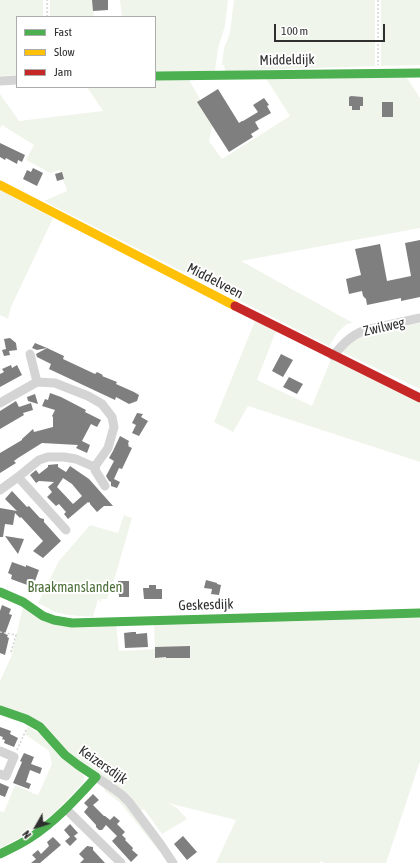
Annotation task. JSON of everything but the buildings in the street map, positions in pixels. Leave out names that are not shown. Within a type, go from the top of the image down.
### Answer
[{"type":"street","name":"Middeldijk","points":[[156,76],[420,73]]},
{"type":"street","points":[[0,81],[16,80]]},
{"type":"street","name":"Middelveen","points":[[0,185],[200,289],[420,398]]},
{"type":"street","name":"Zwilweg","points":[[333,356],[347,340],[356,333],[420,318]]},
{"type":"street","points":[[30,354],[37,382]]},
{"type":"street","points":[[0,403],[37,382],[55,383],[88,396],[102,404],[112,417],[114,427],[108,448],[96,465],[95,470],[104,486]]},
{"type":"street","points":[[0,490],[39,460],[48,457],[76,459],[92,466],[96,465]]},
{"type":"street","points":[[18,477],[66,530]]},
{"type":"street","name":"Geskesdijk","points":[[0,592],[23,602],[43,616],[54,620],[72,623],[420,613]]},
{"type":"street","name":"Keizersdijk","points":[[0,710],[30,721],[41,728],[61,752],[76,764],[114,789],[129,802],[161,845],[172,863]]},
{"type":"street","points":[[0,751],[14,757],[6,776],[0,774]]},
{"type":"street","points":[[0,854],[31,838],[50,823],[66,809],[96,777]]},
{"type":"street","points":[[66,809],[121,863]]},
{"type":"path","points":[[47,0],[47,16]]},
{"type":"path","points":[[378,0],[378,73]]},
{"type":"path","points":[[0,632],[16,635],[11,652]]},
{"type":"path","points":[[14,757],[24,734]]},
{"type":"green space","points":[[0,0],[43,0],[43,16],[16,16],[16,75],[0,76]]},
{"type":"green space","points":[[50,0],[92,0],[94,16],[50,16]]},
{"type":"green space","points":[[120,0],[228,0],[225,26],[218,48],[215,71],[156,71],[156,16],[122,16]]},
{"type":"green space","points":[[234,0],[375,0],[375,66],[225,71],[224,65],[222,65],[224,48],[230,33]]},
{"type":"green space","points":[[381,0],[420,0],[420,65],[381,66]]},
{"type":"green space","points":[[405,75],[420,98],[420,228],[241,261],[353,323],[347,324],[339,331],[329,346],[44,201],[67,191],[60,170],[50,173],[26,160],[34,145],[2,125],[0,128],[0,94],[19,121],[103,111],[88,88],[156,88],[156,79],[188,78],[213,122],[209,141],[222,159],[290,116],[265,77]]},
{"type":"green space","points":[[0,190],[53,218],[11,307],[9,319],[0,315]]},
{"type":"green space","points":[[255,321],[276,331],[257,380],[312,406],[331,359],[420,402],[420,462],[248,406],[233,432],[214,422]]},
{"type":"green space","points":[[420,323],[420,389],[342,352],[350,341],[364,335]]},
{"type":"green space","name":"Braakmanslanden","points":[[124,515],[132,518],[115,577],[107,599],[101,599],[101,602],[98,599],[93,617],[68,615],[55,612],[38,603],[59,561],[90,525],[118,533]]},
{"type":"green space","points":[[23,607],[41,619],[116,623],[119,651],[155,649],[154,625],[420,613],[420,761],[386,863],[324,863],[321,861],[320,863],[216,863],[236,820],[168,803],[177,808],[187,819],[162,834],[144,809],[139,811],[64,751],[0,707],[0,681],[11,657]]},
{"type":"green space","points":[[29,724],[83,774],[83,783],[53,814],[27,834],[0,848],[0,811],[4,812],[15,785],[37,795],[52,764],[49,751],[25,734]]},
{"type":"green space","points":[[106,786],[122,800],[161,848],[159,851],[123,806],[105,791],[104,788]]},
{"type":"traffic: fast","points":[[156,76],[420,73]]},
{"type":"traffic: fast","points":[[0,592],[23,602],[43,616],[54,620],[72,623],[420,613]]},
{"type":"traffic: fast","points":[[0,710],[26,719],[40,727],[65,755],[96,777],[73,802],[48,825],[27,840],[0,854]]},
{"type":"traffic: slow","points":[[0,185],[235,306]]},
{"type":"traffic: jam","points":[[235,306],[420,398]]}]
